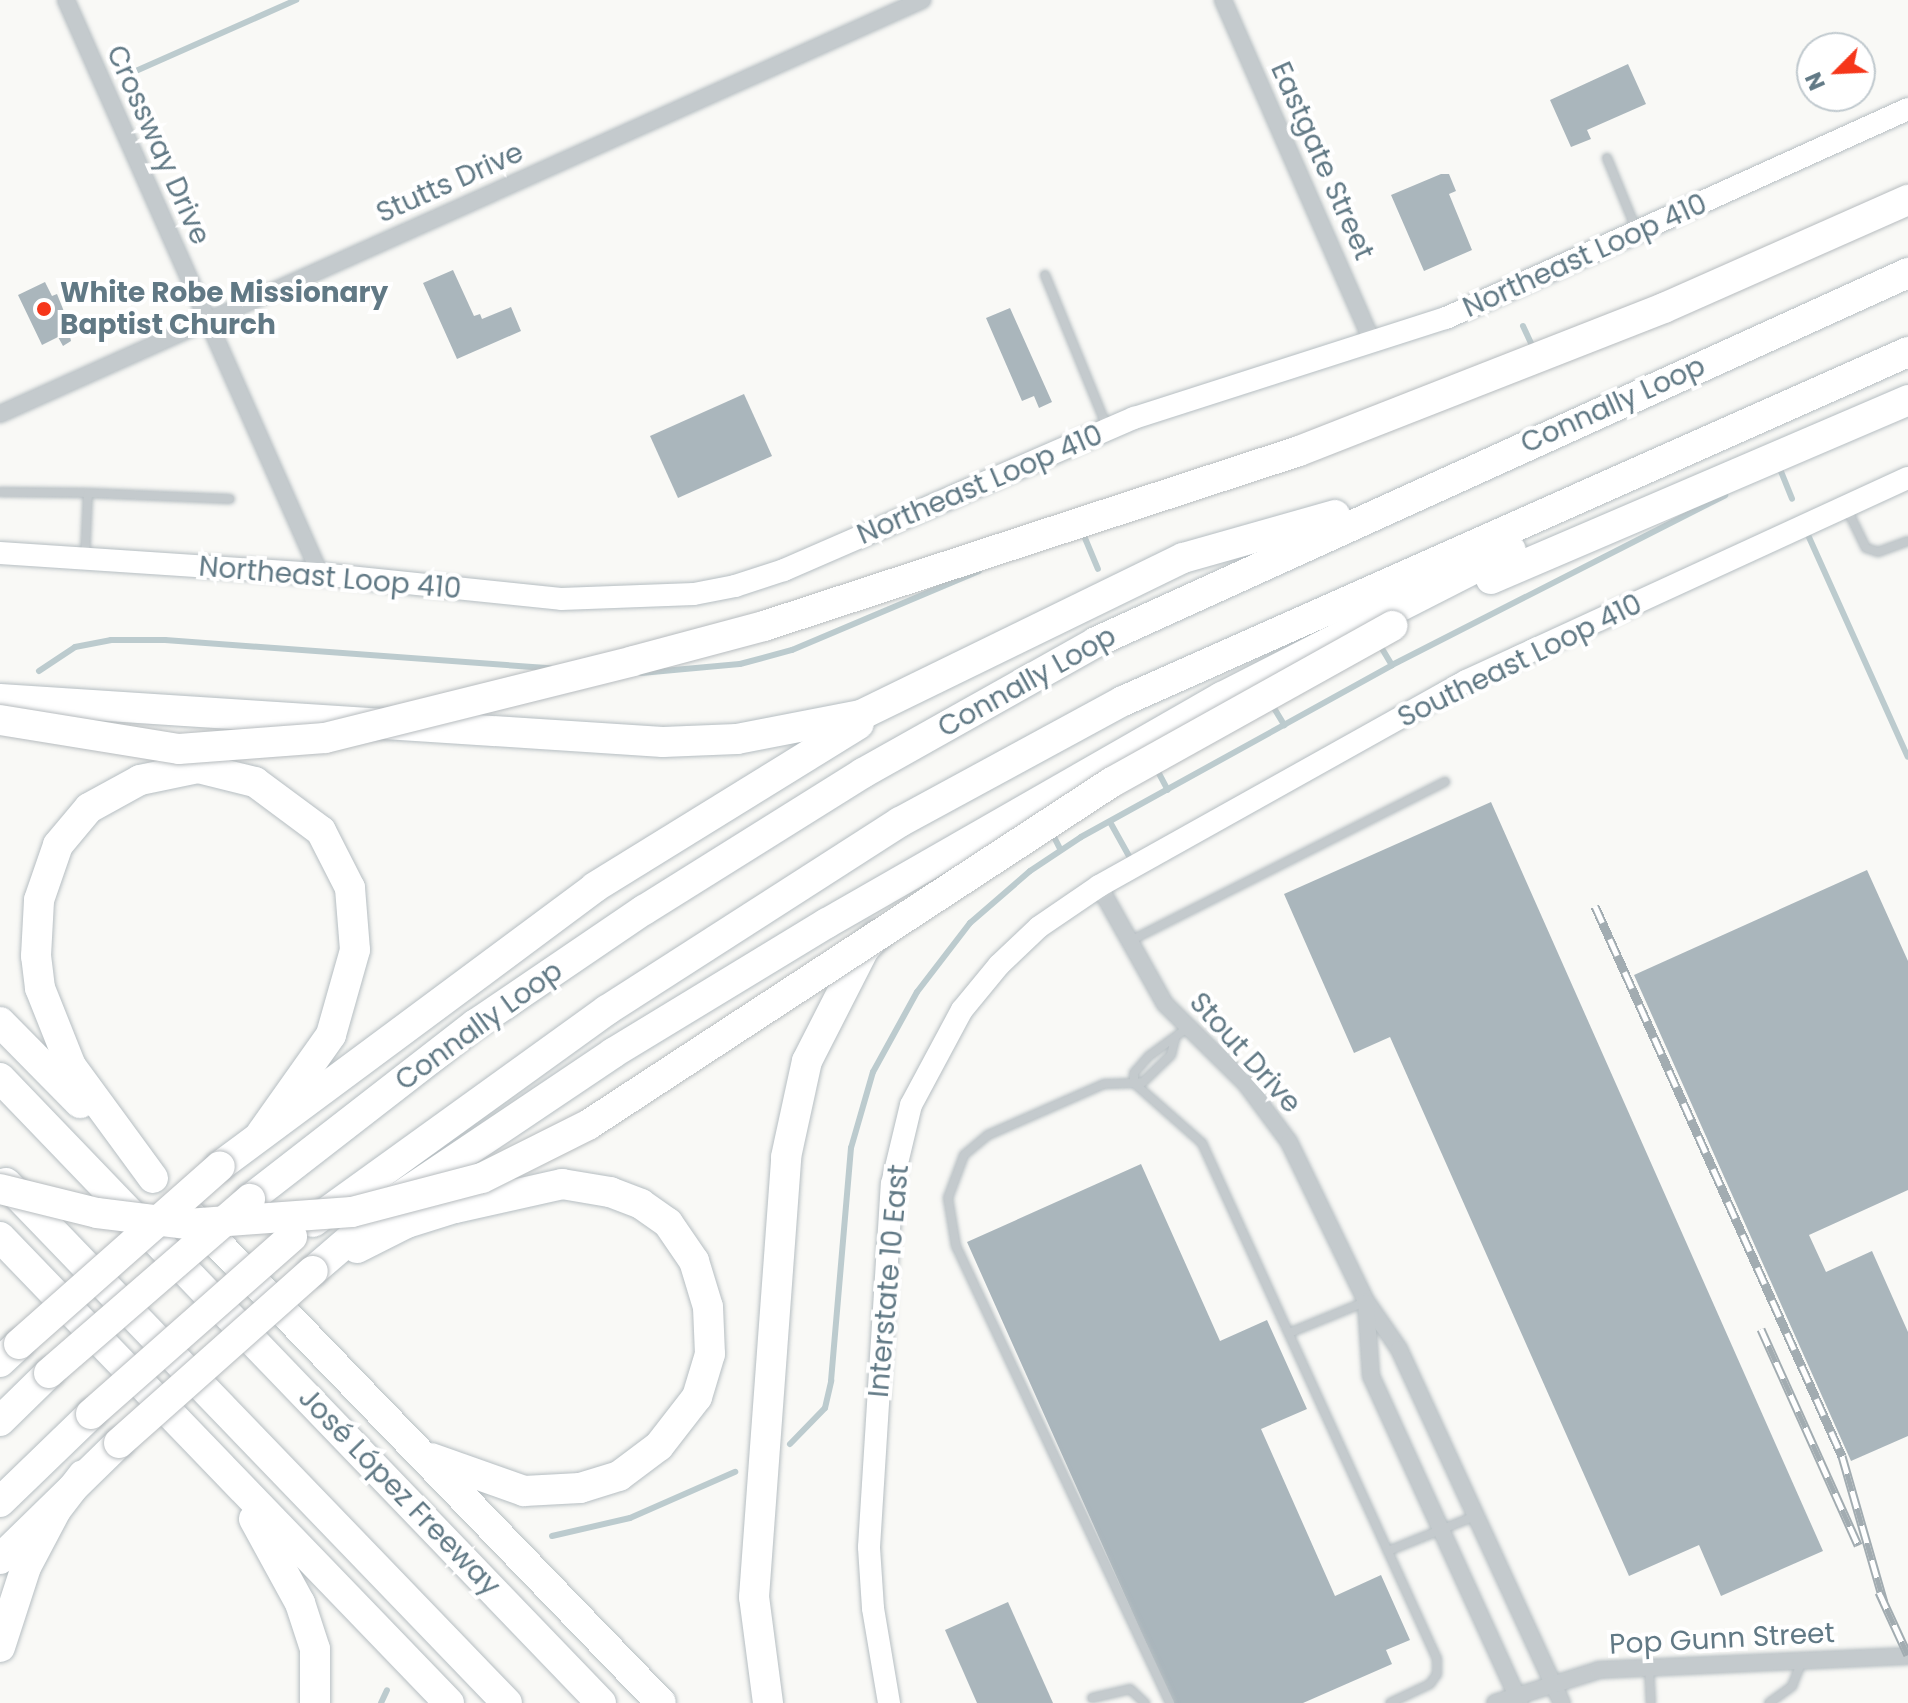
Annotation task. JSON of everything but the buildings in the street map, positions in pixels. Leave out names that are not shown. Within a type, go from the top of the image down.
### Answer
[{"type":"highway","points":[[0,720],[179,749],[325,738],[691,646],[1299,451],[1664,308],[1908,200]]},
{"type":"highway","name":"Connally Loop","points":[[0,1421],[49,1373],[250,1199],[476,1024],[863,773],[1096,642],[1426,489],[1908,273]]},
{"type":"highway","points":[[0,1559],[83,1475],[399,1197],[613,1053],[827,923],[954,854],[1143,744],[1403,602],[1859,394],[1908,355]]},
{"type":"highway","name":"Connally Loop","points":[[0,1502],[91,1414],[292,1237],[607,1010],[900,822],[1123,701],[1908,355]]},
{"type":"highway","points":[[0,1189],[97,1213],[213,1223],[352,1212],[482,1178],[588,1125],[1112,782],[1392,626],[1843,428],[1908,403]]},
{"type":"highway","points":[[0,699],[678,741],[737,739],[861,715],[1183,558],[1426,489]]},
{"type":"highway","points":[[10,1353],[220,1166],[595,887],[700,818],[946,671]]},
{"type":"highway","points":[[153,1178],[71,1066],[40,988],[36,956],[39,900],[58,845],[89,808],[140,780],[198,768],[255,782],[321,831],[350,888],[355,950],[331,1035],[261,1134]]},
{"type":"highway","points":[[768,1703],[754,1597],[786,1157],[807,1061],[864,949],[954,854]]},
{"type":"highway","points":[[0,1022],[661,1703]]},
{"type":"highway","name":"José López Freeway","points":[[0,1078],[601,1703]]},
{"type":"highway","points":[[0,1177],[507,1703]]},
{"type":"highway","points":[[313,1271],[407,1223],[562,1184],[610,1192],[641,1204],[668,1223],[694,1261],[708,1307],[710,1354],[697,1397],[659,1446],[619,1476],[580,1488],[524,1491],[420,1453]]},
{"type":"highway","points":[[0,1237],[449,1703]]},
{"type":"highway","points":[[0,1247],[27,1264]]},
{"type":"highway","points":[[193,1437],[267,1537],[300,1603],[315,1649],[315,1703]]},
{"type":"highway","points":[[0,1647],[26,1567],[56,1510],[83,1475]]},
{"type":"main road","name":"Northeast Loop 410","points":[[0,553],[320,574],[561,599],[694,594],[784,570],[1108,430],[1446,318],[1908,109]]},
{"type":"main road","name":"Southeast Loop 410","points":[[1099,886],[1466,681],[1845,504],[1908,478]]},
{"type":"main road","name":"Interstate 10 East","points":[[889,1703],[869,1547],[892,1184],[911,1105],[962,1010],[999,965],[1039,927],[1099,886]]},
{"type":"street","name":"Crossway Drive","points":[[66,0],[320,574]]},
{"type":"street","name":"Stutts Drive","points":[[0,414],[922,0]]},
{"type":"street","name":"Eastgate Street","points":[[1223,0],[1373,344]]},
{"type":"street","name":"Stout Drive","points":[[1099,886],[1181,1034],[1246,1084],[1289,1142],[1366,1301],[1399,1349],[1562,1703]]},
{"type":"street","name":"Stout Drive","points":[[1366,1301],[1371,1376],[1518,1699]]},
{"type":"street","name":"Pop Gunn Street","points":[[1495,1703],[1518,1699],[1599,1670],[1908,1656]]},
{"type":"lane","points":[[1607,158],[1637,232]]},
{"type":"lane","points":[[1045,275],[1108,430]]},
{"type":"lane","points":[[0,492],[230,499]]},
{"type":"lane","points":[[85,559],[88,493]]},
{"type":"lane","points":[[1845,504],[1866,548],[1878,552],[1908,541]]},
{"type":"lane","points":[[1130,941],[1445,782]]},
{"type":"lane","points":[[1181,1034],[1161,1044],[1134,1073],[1138,1082],[1202,1143],[1437,1659],[1437,1674],[1430,1684],[1390,1703]]},
{"type":"lane","points":[[1170,1703],[956,1246],[948,1198],[964,1155],[988,1135],[1104,1084],[1138,1082],[1171,1055],[1181,1034]]},
{"type":"lane","points":[[1289,1333],[1366,1301]]},
{"type":"lane","points":[[1388,1551],[1475,1516]]},
{"type":"lane","points":[[1769,1703],[1792,1686],[1802,1660]]},
{"type":"lane","points":[[1649,1666],[1651,1703]]},
{"type":"lane","points":[[1092,1698],[1130,1689],[1145,1703]]},
{"type":"waterway","points":[[129,74],[296,0]]},
{"type":"waterway","points":[[1523,326],[1535,352]]},
{"type":"waterway","points":[[1780,469],[1792,499]]},
{"type":"waterway","points":[[790,1444],[825,1408],[831,1381],[851,1148],[873,1072],[917,992],[970,923],[1030,871],[1081,837],[1392,665],[1725,495]]},
{"type":"waterway","points":[[1082,531],[1098,569]]},
{"type":"waterway","points":[[1808,535],[1908,757]]},
{"type":"waterway","points":[[641,673],[740,664],[792,650],[979,571]]},
{"type":"waterway","points":[[39,671],[75,647],[111,640],[165,640],[550,668]]},
{"type":"waterway","points":[[1378,642],[1392,665]]},
{"type":"waterway","points":[[1271,703],[1284,725]]},
{"type":"waterway","points":[[1155,766],[1168,790]]},
{"type":"waterway","points":[[1110,822],[1130,858]]},
{"type":"waterway","points":[[1051,831],[1060,849]]},
{"type":"waterway","points":[[552,1536],[630,1518],[735,1472]]},
{"type":"waterway","points":[[381,1703],[387,1690]]},
{"type":"railway","points":[[1595,906],[1842,1456],[1884,1602]]},
{"type":"railway","points":[[1761,1329],[1858,1545]]},
{"type":"railway","points":[[1879,1592],[1908,1655]]},
{"type":"place","name":"White Robe Missionary Baptist Church","points":[[44,309]]}]
